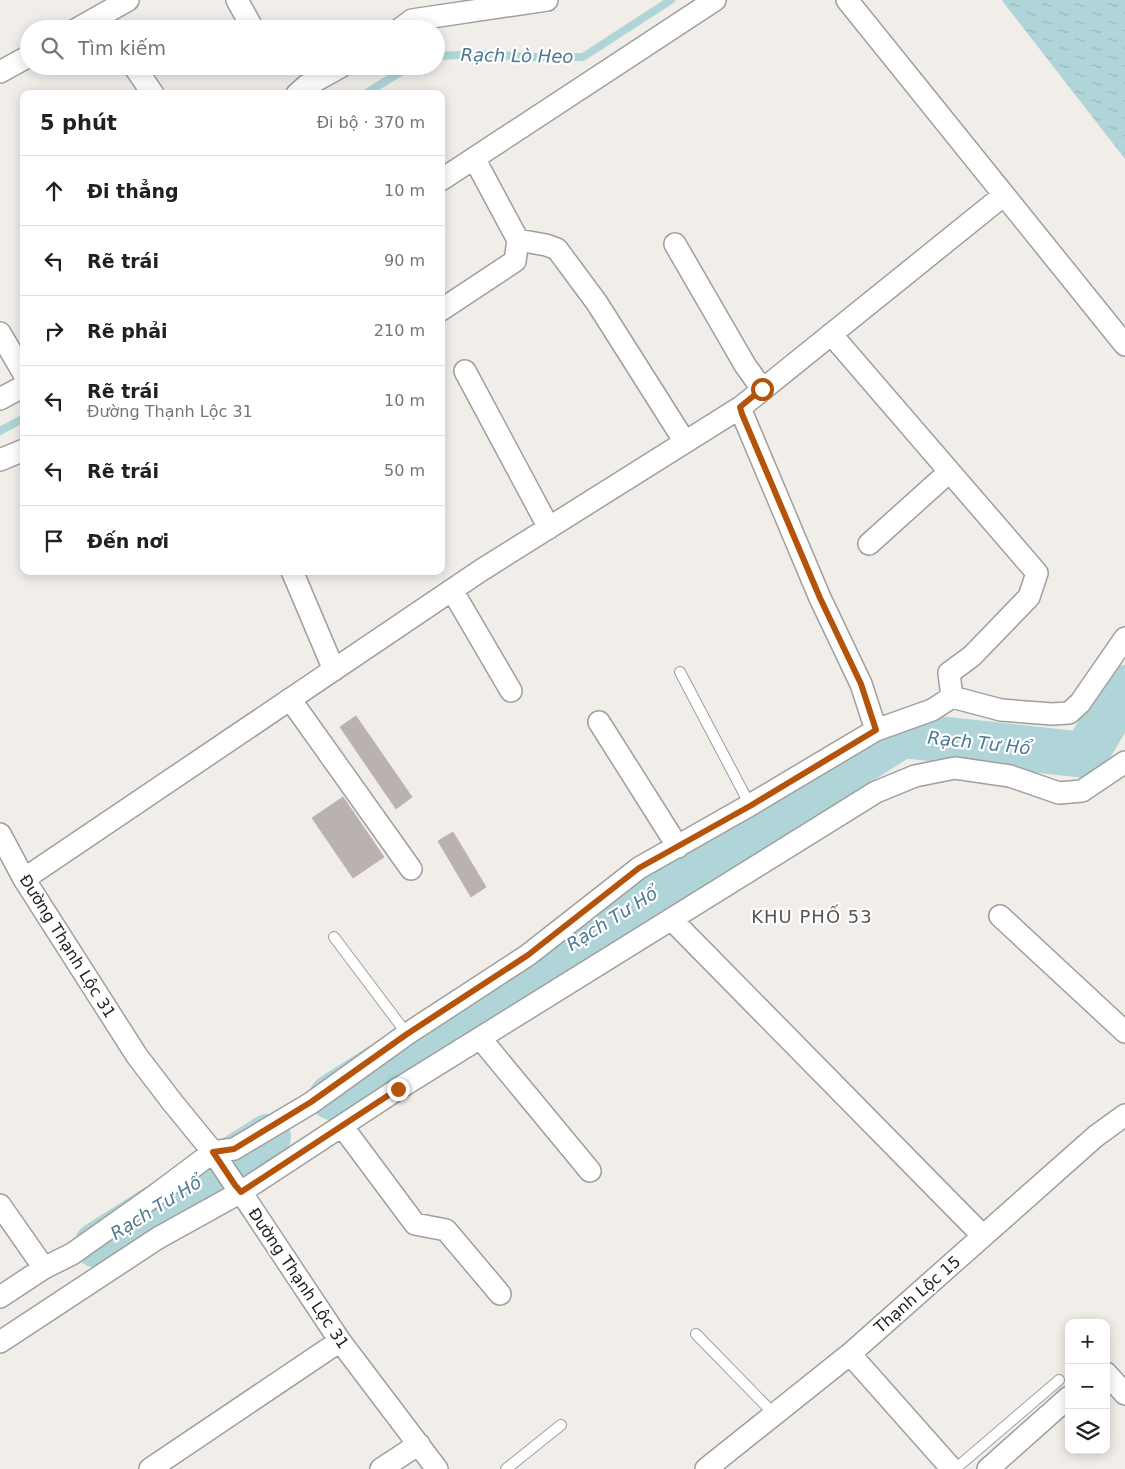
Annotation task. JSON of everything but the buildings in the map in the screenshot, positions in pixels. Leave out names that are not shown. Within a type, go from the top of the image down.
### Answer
[{"type":"street","points":[[107,20],[128,0]]},
{"type":"street","points":[[237,0],[248,20]]},
{"type":"street","points":[[412,20],[473,5],[547,0]]},
{"type":"street","points":[[445,177],[715,0]]},
{"type":"street","points":[[848,0],[1125,345]]},
{"type":"street","points":[[0,72],[20,61]]},
{"type":"street","points":[[140,75],[149,90]]},
{"type":"street","points":[[302,90],[326,75]]},
{"type":"street","points":[[445,307],[515,261],[518,240],[474,158]]},
{"type":"street","points":[[24,879],[452,590],[740,407],[1004,195]]},
{"type":"street","points":[[518,240],[557,249],[597,303],[685,442]]},
{"type":"street","points":[[676,244],[745,364],[762,389]]},
{"type":"street","points":[[0,333],[20,367]]},
{"type":"street","points":[[832,334],[1037,573],[1029,597],[972,656],[950,672],[952,697]]},
{"type":"street","points":[[465,371],[549,528]]},
{"type":"street","points":[[0,399],[20,388]]},
{"type":"street","points":[[740,407],[820,598],[861,684],[876,730]]},
{"type":"street","points":[[0,460],[20,452]]},
{"type":"street","points":[[869,544],[950,472]]},
{"type":"street","points":[[294,575],[334,670]]},
{"type":"street","points":[[452,590],[511,691]]},
{"type":"street","points":[[0,1297],[44,1268],[72,1254],[157,1194],[216,1156],[234,1149],[302,1108],[407,1034],[528,955],[639,868],[750,806],[876,730],[932,710],[952,697],[1001,710],[1052,714],[1069,713],[1080,703],[1125,638]]},
{"type":"street","points":[[290,699],[411,869]]},
{"type":"street","points":[[599,722],[678,847]]},
{"type":"street","points":[[0,1342],[158,1238],[342,1126],[398,1089],[876,792],[915,776],[955,768],[1010,776],[1059,793],[1082,791],[1125,762]]},
{"type":"street","name":"Đường Thạnh Lộc 31","points":[[0,834],[24,879],[137,1056],[216,1156],[340,1340],[438,1469]]},
{"type":"street","points":[[1000,916],[1125,1032]]},
{"type":"street","points":[[671,919],[983,1236]]},
{"type":"street","points":[[480,1038],[590,1171]]},
{"type":"street","name":"Thạnh Lộc 15","points":[[706,1469],[850,1354],[1096,1136],[1125,1115]]},
{"type":"street","points":[[342,1126],[415,1224],[446,1230],[500,1294]]},
{"type":"street","points":[[0,1205],[44,1268]]},
{"type":"street","points":[[150,1469],[340,1340]]},
{"type":"street","points":[[850,1354],[953,1469]]},
{"type":"street","points":[[1110,1377],[1125,1394]]},
{"type":"street","points":[[988,1469],[1064,1388]]},
{"type":"street","points":[[382,1469],[418,1444]]},
{"type":"lane","points":[[680,672],[750,806]]},
{"type":"lane","points":[[334,937],[407,1034]]},
{"type":"lane","points":[[696,1334],[774,1414]]},
{"type":"lane","points":[[953,1469],[1064,1388]]},
{"type":"lane","points":[[506,1469],[561,1424]]},
{"type":"water","points":[[1002,0],[1125,0],[1125,159],[1007,7]]},
{"type":"waterway","name":"Rạch Lò Heo","points":[[445,56],[480,54],[531,57],[583,57],[671,0]]},
{"type":"waterway","name":"Rạch Lò Heo","points":[[371,90],[395,75]]},
{"type":"waterway","name":"Rạch Lò Heo","points":[[0,431],[20,420]]},
{"type":"waterway","name":"Rạch Tư Hổ","points":[[332,1097],[902,735],[1085,755],[1125,688]]},
{"type":"waterway","name":"Rạch Tư Hổ","points":[[97,1245],[268,1137]]},
{"type":"district","name":"KHU PHỐ 53","points":[[812,917]]},
{"type":"route","points":[[398,1089],[241,1192],[213,1152],[234,1149],[311,1102],[407,1034],[528,955],[639,868],[750,806],[876,730],[861,684],[820,598],[742,414],[740,407],[762,389]]}]
